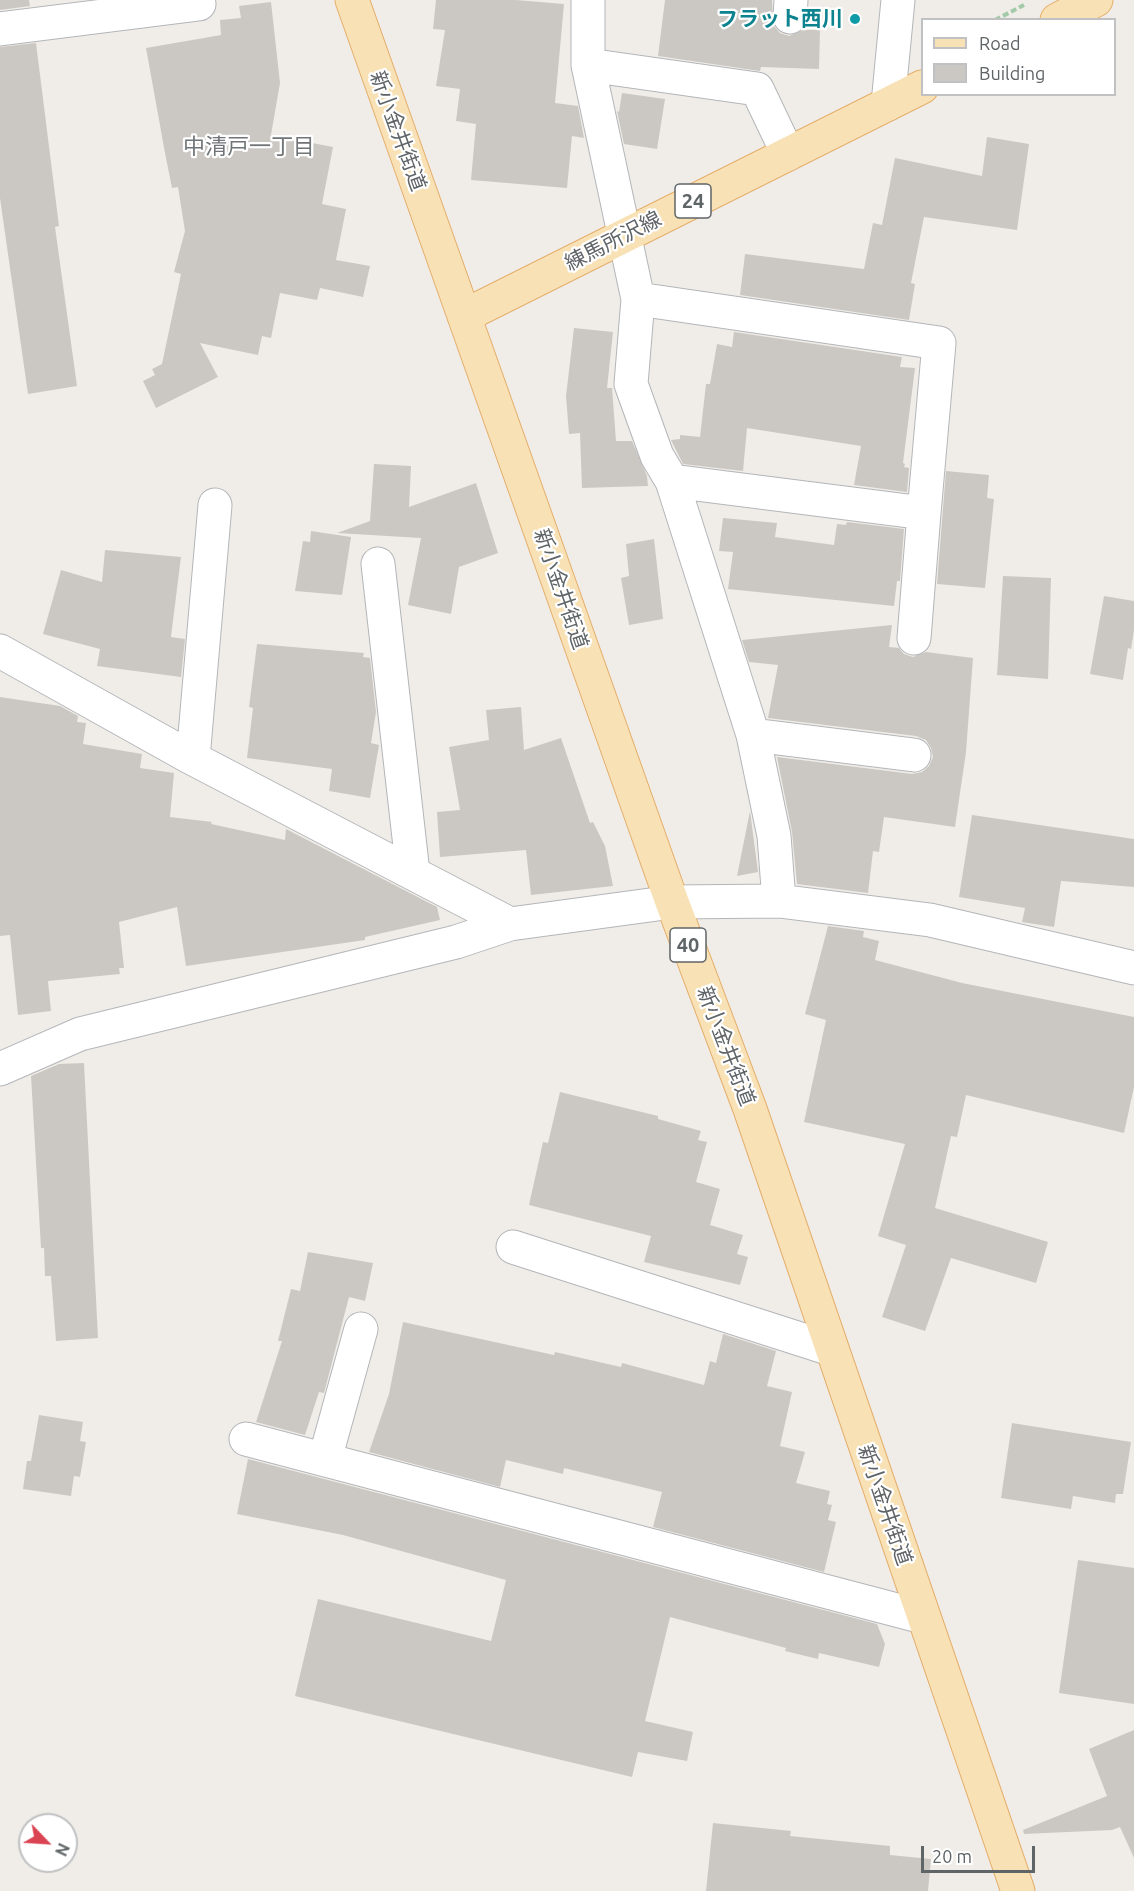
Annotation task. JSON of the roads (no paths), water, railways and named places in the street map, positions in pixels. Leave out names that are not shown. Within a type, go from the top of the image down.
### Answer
[{"type":"main road","name":"新小金井街道","points":[[352,0],[672,902],[750,1109],[1018,1891]]},
{"type":"main road","points":[[1061,18],[1096,0]]},
{"type":"main road","name":"練馬所沢線","points":[[464,316],[921,88]]},
{"type":"street","points":[[588,0],[588,65],[638,299],[631,384],[657,456],[672,481],[753,735],[774,836],[778,901]]},
{"type":"street","points":[[888,104],[898,0]]},
{"type":"street","points":[[0,29],[199,4]]},
{"type":"street","points":[[588,65],[756,89],[788,154]]},
{"type":"street","points":[[638,299],[939,343],[914,638]]},
{"type":"street","points":[[672,481],[924,513]]},
{"type":"street","points":[[193,758],[215,506]]},
{"type":"street","points":[[378,564],[413,873]]},
{"type":"street","points":[[0,651],[193,758],[510,924]]},
{"type":"street","points":[[753,735],[914,755]]},
{"type":"street","points":[[0,1069],[80,1034],[456,942],[510,924],[672,902],[778,901],[930,920],[1134,968]]},
{"type":"street","points":[[513,1247],[831,1349]]},
{"type":"street","points":[[325,1459],[361,1329]]},
{"type":"street","points":[[246,1439],[923,1617]]},
{"type":"place","name":"フラット西川","points":[[855,19]]},
{"type":"district","name":"中清戸一丁目","points":[[249,147]]}]
